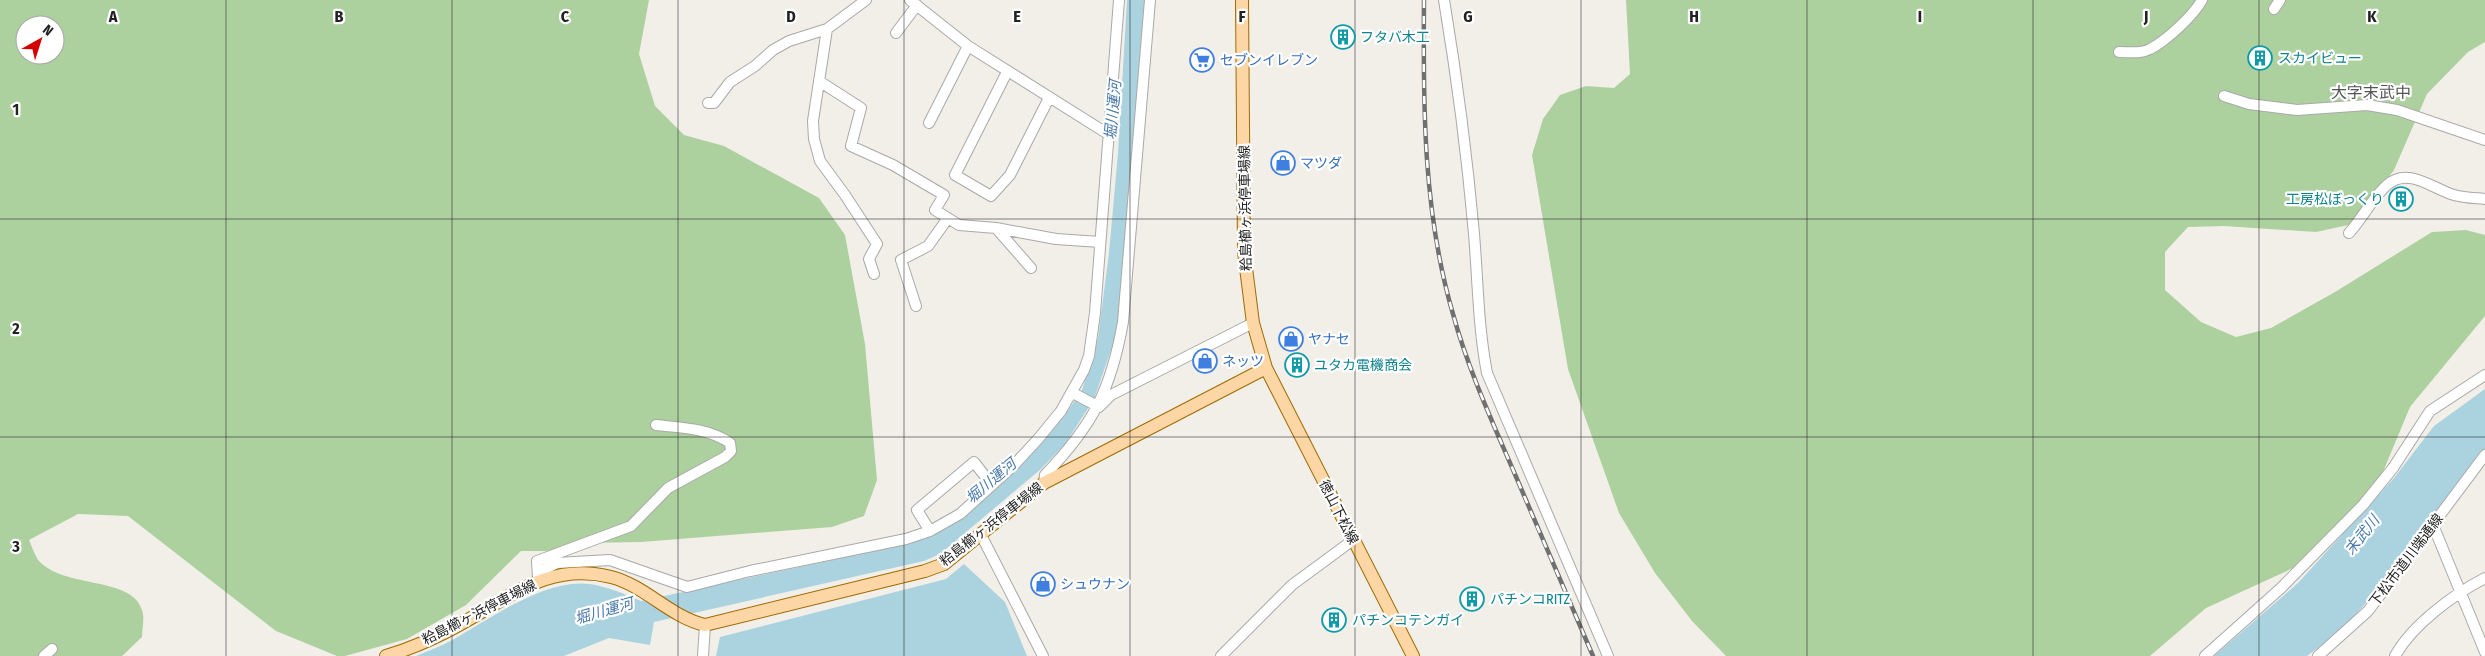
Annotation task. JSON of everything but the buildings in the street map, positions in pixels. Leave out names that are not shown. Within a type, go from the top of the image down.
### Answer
[{"type":"main road","name":"粭島櫛ヶ浜停車場線","points":[[386,656],[448,630],[538,576],[574,572],[612,577],[631,585],[700,624],[925,571],[944,564],[1044,482],[1266,368],[1253,323],[1244,252],[1242,0]]},
{"type":"main road","name":"徳山下松線","points":[[1266,368],[1413,656]]},
{"type":"street","points":[[708,103],[714,103],[730,82],[755,66],[773,50],[789,41],[827,29],[866,0]]},
{"type":"street","points":[[538,576],[557,563],[610,560],[687,587],[750,571],[906,539],[930,531],[960,514],[1013,466],[1038,439],[1074,394],[1089,356],[1095,313],[1119,0]]},
{"type":"street","points":[[1044,482],[1045,476],[1081,434],[1109,382],[1123,322],[1150,0]]},
{"type":"street","points":[[1444,0],[1463,121],[1474,237],[1479,330],[1487,373],[1608,656]]},
{"type":"street","points":[[2119,52],[2150,49],[2194,14],[2202,0]]},
{"type":"street","points":[[2274,10],[2280,0]]},
{"type":"street","points":[[896,33],[913,3],[968,46],[1108,134]]},
{"type":"street","points":[[827,29],[813,121],[814,139],[820,161],[877,244],[870,258],[874,274]]},
{"type":"street","points":[[929,123],[968,46]]},
{"type":"street","points":[[1007,72],[955,175],[991,196],[1010,175],[1049,98]]},
{"type":"street","points":[[819,81],[861,108],[850,146],[893,165],[944,195],[936,210],[959,225],[996,228],[1056,239],[1100,242]]},
{"type":"street","points":[[2224,96],[2248,104],[2297,110],[2367,105],[2397,110],[2485,140]]},
{"type":"street","points":[[2349,233],[2385,186],[2404,177],[2417,178],[2436,190],[2457,196],[2485,199]]},
{"type":"street","points":[[916,306],[901,260],[928,246],[948,218]]},
{"type":"street","points":[[996,228],[1031,268]]},
{"type":"street","points":[[1097,406],[1111,395],[1253,323]]},
{"type":"street","points":[[2205,656],[2281,588],[2363,505],[2393,468],[2430,411],[2485,376]]},
{"type":"street","points":[[1074,394],[1097,406]]},
{"type":"street","points":[[538,576],[537,561],[631,526],[668,488],[731,451],[730,443],[723,438],[702,431],[656,425]]},
{"type":"street","name":"下松市道川端通線","points":[[2318,656],[2368,611],[2485,455]]},
{"type":"street","points":[[930,531],[917,510],[974,462],[991,484]]},
{"type":"street","points":[[2433,525],[2485,652]]},
{"type":"street","points":[[980,534],[1043,656]]},
{"type":"street","points":[[1221,656],[1292,585],[1353,540]]},
{"type":"street","points":[[2394,656],[2431,615],[2460,591],[2485,578]]},
{"type":"street","points":[[700,624],[703,656]]},
{"type":"green space","points":[[0,0],[649,0],[639,54],[655,106],[684,135],[724,146],[819,198],[845,235],[865,344],[877,480],[864,516],[832,527],[641,542],[581,543],[557,551],[521,551],[466,605],[407,639],[345,656],[337,656],[276,631],[128,516],[78,514],[29,540],[36,557],[50,570],[65,576],[112,587],[136,599],[143,613],[142,637],[122,656],[0,656]]},
{"type":"green space","points":[[1626,0],[2485,0],[2485,42],[2468,52],[2427,94],[2394,170],[2353,224],[2316,232],[2224,226],[2188,227],[2165,252],[2165,290],[2201,322],[2236,337],[2271,328],[2335,292],[2432,232],[2466,230],[2485,235],[2485,316],[2410,407],[2365,515],[2315,558],[2206,608],[2150,656],[1726,656],[1692,621],[1655,573],[1619,513],[1568,369],[1532,155],[1543,119],[1560,95],[1586,86],[1614,88],[1630,74]]},
{"type":"water","name":"堀川運河","points":[[1127,0],[1146,0],[1118,330],[1094,399],[1065,444],[1041,469],[940,554],[924,561],[654,622],[650,645],[609,638],[564,656],[416,656],[449,642],[519,601],[555,587],[590,584],[623,593],[641,601],[911,543],[937,532],[1022,463],[1065,415],[1082,390],[1098,338],[1109,253],[1118,153]]},
{"type":"water","name":"末武川","points":[[2485,389],[2485,449],[2385,581],[2344,628],[2307,656],[2214,656],[2298,583],[2394,478],[2434,426]]},
{"type":"water","points":[[964,564],[1005,602],[1027,656],[716,656],[720,637],[946,579]]},
{"type":"railway","points":[[1424,0],[1427,158],[1430,198],[1443,276],[1459,334],[1481,394],[1593,656]]},
{"type":"place","name":"フタバ木工","points":[[1343,37]]},
{"type":"place","name":"スカイビュー","points":[[2260,58]]},
{"type":"place","name":"セブンイレブン","points":[[1202,60]]},
{"type":"place","name":"マツダ","points":[[1283,163]]},
{"type":"place","name":"工房松ぼっくり","points":[[2401,199]]},
{"type":"place","name":"ヤナセ","points":[[1291,339]]},
{"type":"place","name":"ネッツ","points":[[1205,361]]},
{"type":"place","name":"ユタカ電機商会","points":[[1297,365]]},
{"type":"place","name":"シュウナン","points":[[1043,584]]},
{"type":"place","name":"パチンコRITZ","points":[[1472,599]]},
{"type":"place","name":"パチンコテンガイ","points":[[1334,620]]},
{"type":"district","name":"大字末武中","points":[[2371,92]]}]
